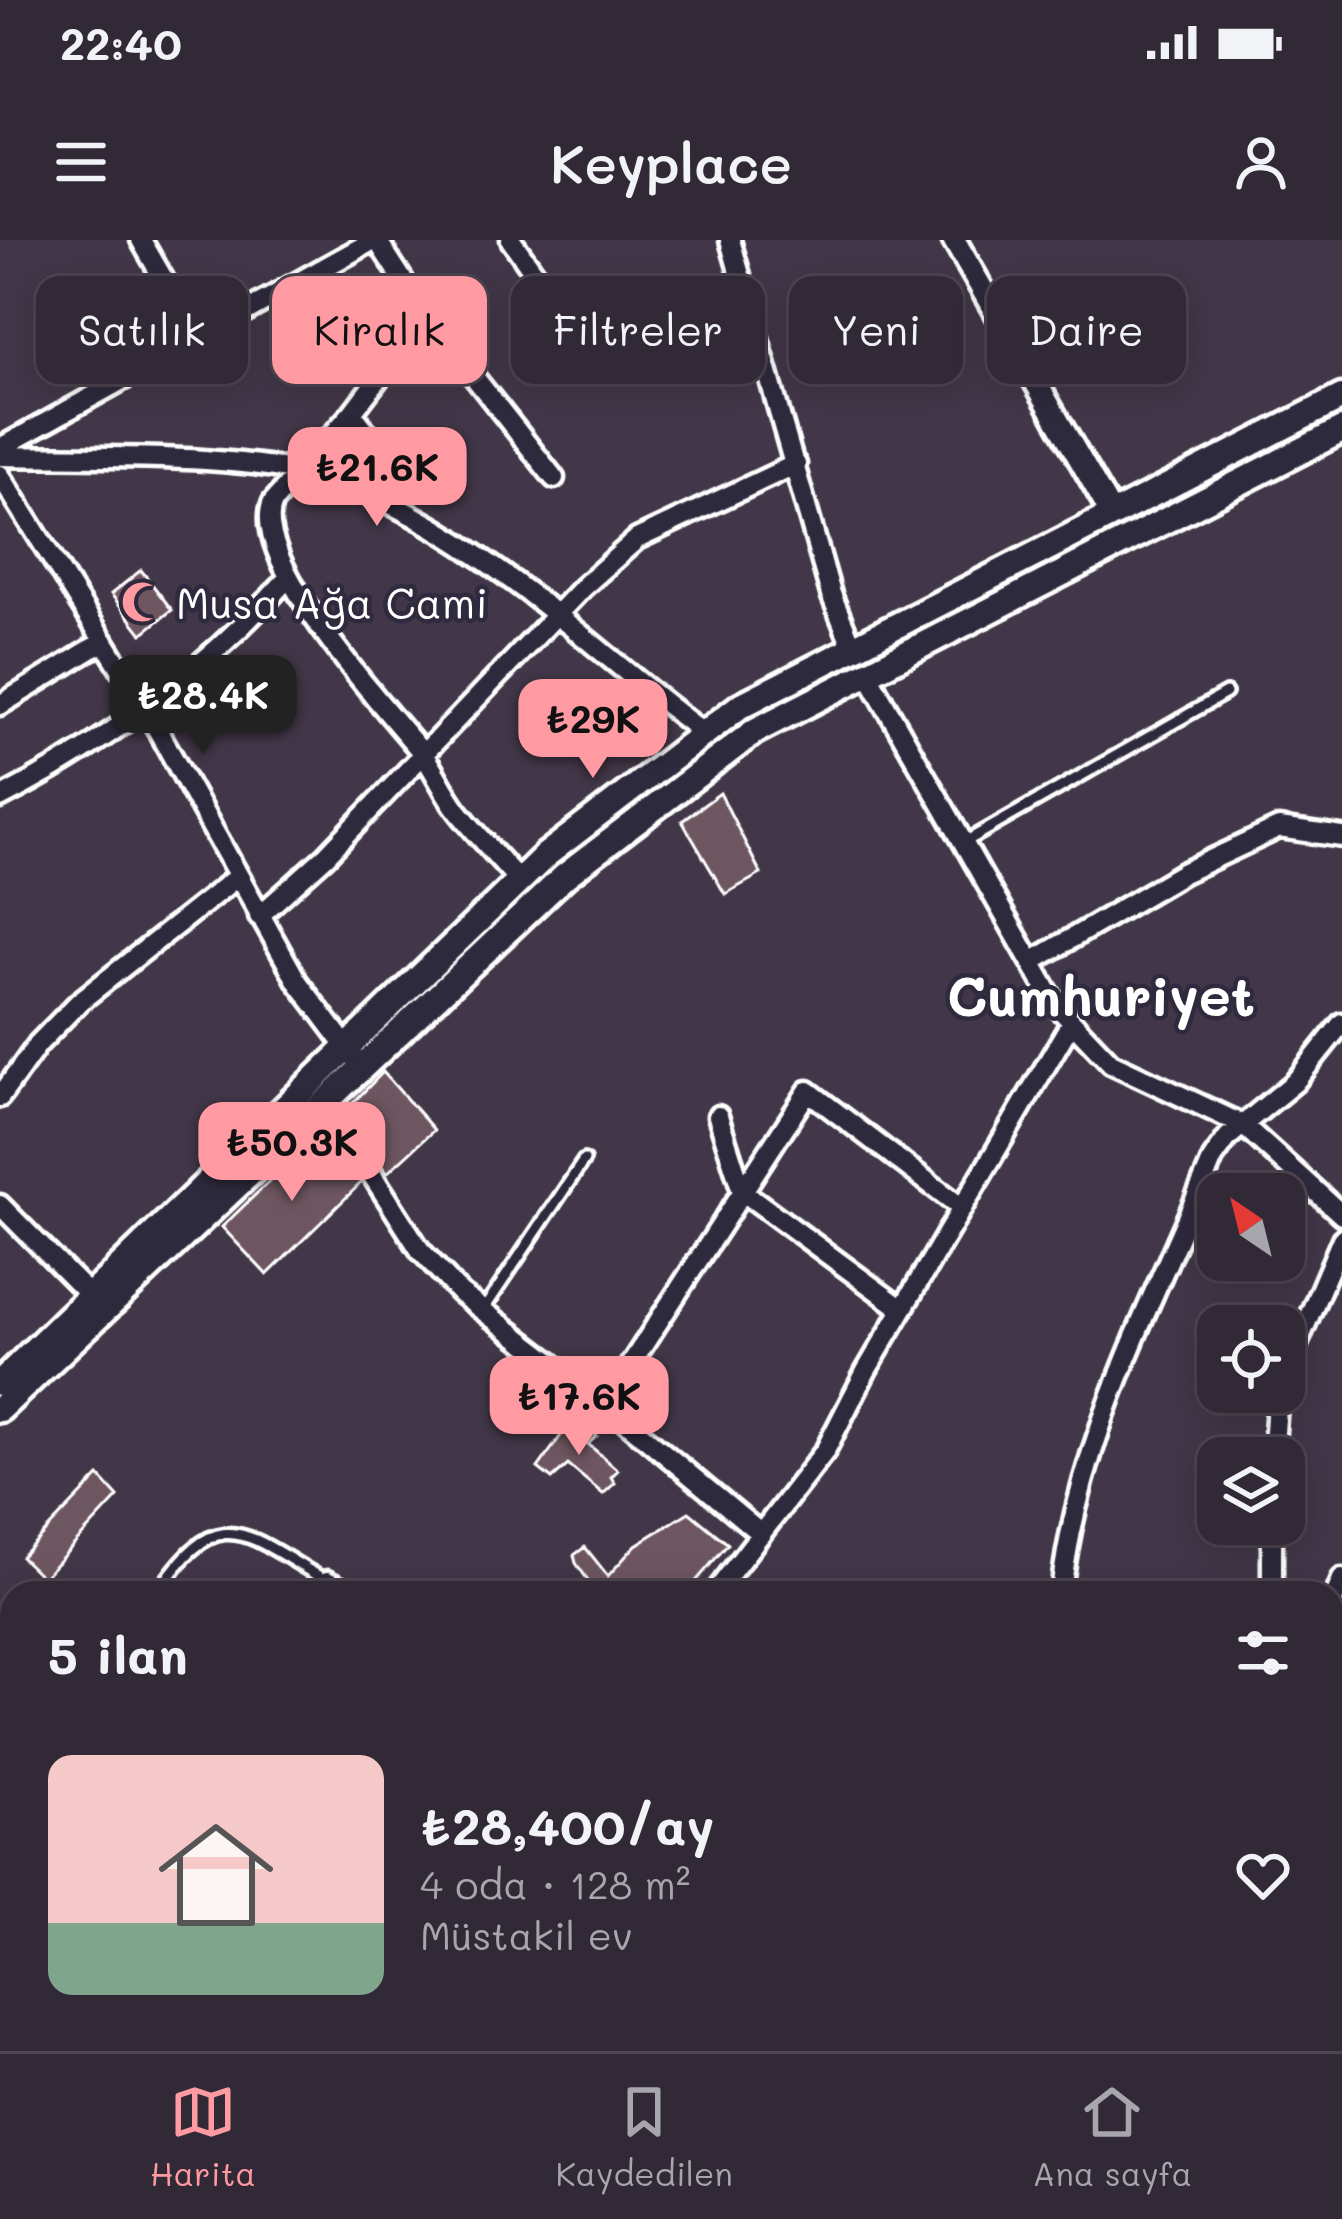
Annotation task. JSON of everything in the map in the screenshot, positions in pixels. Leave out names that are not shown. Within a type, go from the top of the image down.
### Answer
[{"type":"main road","points":[[0,1409],[345,1046],[519,880],[740,706],[1342,398]]},
{"type":"main road","points":[[0,1383],[322,1109],[565,876],[755,730],[1342,430]]},
{"type":"street","points":[[141,240],[162,276]]},
{"type":"street","points":[[248,311],[375,240],[399,276]]},
{"type":"street","points":[[511,240],[536,276]]},
{"type":"street","points":[[730,240],[831,594],[853,648]]},
{"type":"street","points":[[954,240],[1112,515]]},
{"type":"street","points":[[0,452],[119,384]]},
{"type":"street","points":[[374,384],[273,502],[267,521],[289,578],[423,754],[459,812],[519,880]]},
{"type":"street","points":[[480,384],[554,478]]},
{"type":"street","points":[[352,413],[362,418],[371,438],[366,494]]},
{"type":"street","points":[[0,452],[298,472],[366,494],[443,535],[704,734]]},
{"type":"street","points":[[259,916],[326,856],[555,617],[638,539],[796,464]]},
{"type":"street","points":[[0,475],[146,710],[297,981],[364,1070]]},
{"type":"street","points":[[0,797],[51,772],[146,710],[219,652],[289,578]]},
{"type":"street","points":[[0,706],[104,641]]},
{"type":"street","points":[[867,673],[1071,1023],[1112,1063],[1243,1125],[1342,1215]]},
{"type":"street","points":[[1034,961],[1183,873],[1279,828],[1342,837]]},
{"type":"street","points":[[0,1097],[62,1017],[237,877]]},
{"type":"street","points":[[724,1581],[825,1451],[902,1309],[1071,1023]]},
{"type":"street","points":[[1063,1581],[1074,1505],[1119,1372],[1213,1158],[1294,1082],[1342,1023]]},
{"type":"street","points":[[605,1404],[808,1091],[962,1208]]},
{"type":"street","points":[[322,1109],[360,1156],[420,1250],[482,1312],[605,1404],[760,1534]]},
{"type":"street","points":[[718,1116],[742,1191],[902,1309]]},
{"type":"street","points":[[0,1204],[98,1303]]},
{"type":"street","points":[[1305,1326],[1342,1239]]},
{"type":"street","points":[[1272,1545],[1272,1581]]},
{"type":"lane","points":[[965,842],[1226,693]]},
{"type":"lane","points":[[482,1312],[584,1160]]},
{"type":"lane","points":[[166,1581],[189,1549],[223,1532],[242,1533],[315,1581]]},
{"type":"building","name":"Musa Ağa Cami","points":[[141,570],[172,610],[142,634],[111,594]]},
{"type":"building","points":[[720,793],[761,874],[725,894],[682,821]]},
{"type":"building","points":[[383,1072],[434,1130],[387,1173],[343,1113]]},
{"type":"building","points":[[320,1132],[361,1183],[267,1275],[222,1227]]},
{"type":"building","points":[[572,1420],[597,1436],[588,1444],[618,1470],[611,1477],[615,1483],[603,1494],[568,1465],[552,1479],[538,1468]]},
{"type":"building","points":[[99,1476],[118,1497],[43,1578],[21,1557]]},
{"type":"building","points":[[689,1512],[728,1544],[696,1581],[589,1581],[574,1555],[585,1547],[608,1576],[636,1545]]},
{"type":"place","name":"Musa Ağa Cami","points":[[142,602]]},
{"type":"district","name":"Cumhuriyet","points":[[1101,994]]}]
